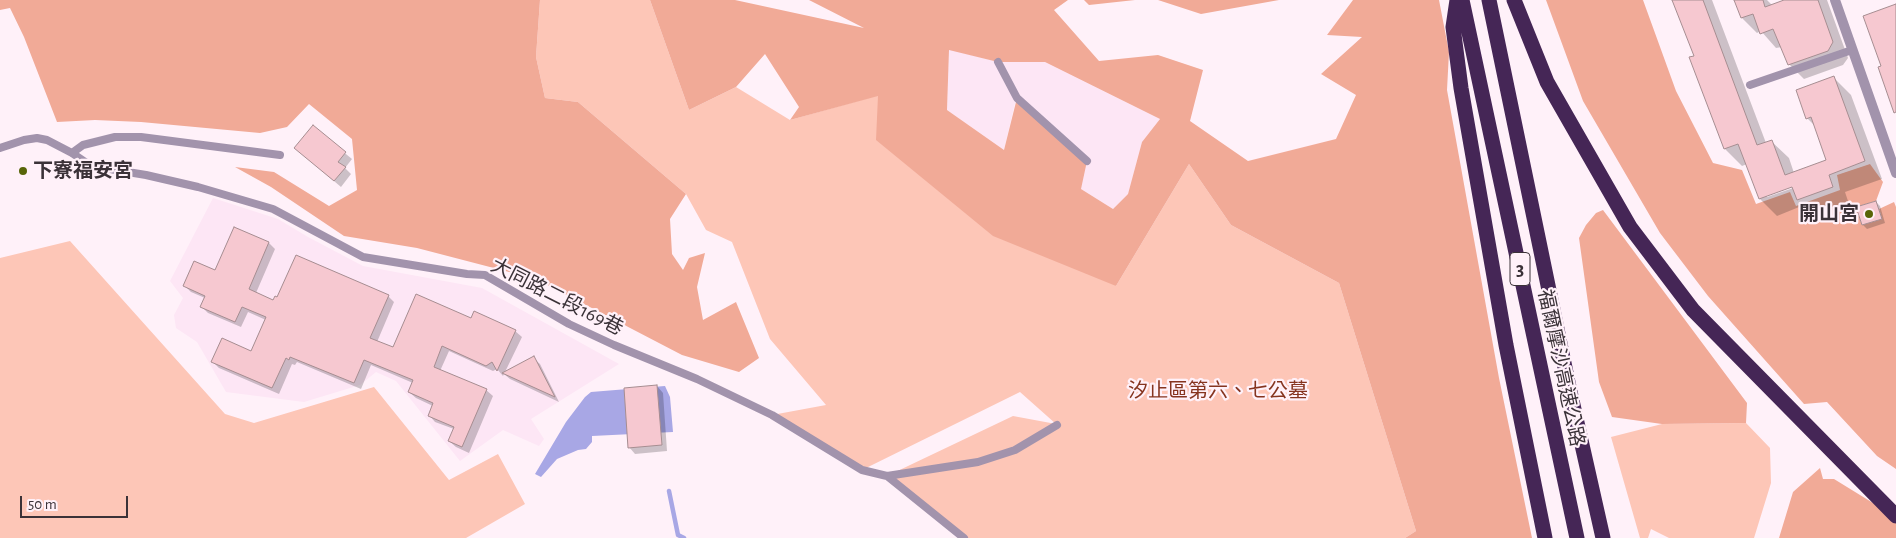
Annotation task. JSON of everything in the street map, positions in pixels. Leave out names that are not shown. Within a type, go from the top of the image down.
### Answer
[{"type":"highway","points":[[1456,0],[1453,27],[1461,88],[1506,345],[1545,538]]},
{"type":"highway","name":"福爾摩沙高速公路","points":[[1462,0],[1578,538]]},
{"type":"highway","name":"福爾摩沙高速公路","points":[[1489,0],[1568,387],[1603,538]]},
{"type":"highway","points":[[1514,0],[1547,82],[1630,227],[1693,310],[1893,511]]},
{"type":"street","points":[[1835,0],[1896,173]]},
{"type":"lane","points":[[1750,85],[1852,50]]},
{"type":"lane","points":[[998,62],[1016,98],[1087,161]]},
{"type":"lane","points":[[72,153],[83,145],[115,137],[142,137],[280,155]]},
{"type":"lane","name":"大同路二段169巷","points":[[0,148],[24,140],[37,138],[47,140],[72,153],[91,166],[146,175],[198,187],[273,209],[363,257],[467,274],[485,275],[569,324],[614,345],[697,379],[772,415],[862,470],[887,476],[978,462],[1015,450],[1056,425]]},
{"type":"lane","points":[[887,476],[964,538]]},
{"type":"shaded area","points":[[0,0],[540,0],[536,57],[545,98],[578,102],[686,194],[670,219],[672,254],[683,270],[689,258],[705,253],[697,287],[703,320],[736,302],[759,358],[739,372],[682,355],[536,279],[417,248],[344,236],[271,187],[235,167],[274,172],[329,206],[357,190],[352,139],[309,104],[287,127],[260,133],[141,122],[95,120],[57,122],[24,37],[10,8],[0,10]]},
{"type":"shaded area","points":[[650,0],[735,0],[864,28],[809,0],[1068,0],[1054,10],[1099,61],[1158,55],[1203,70],[1190,121],[1248,161],[1336,139],[1356,95],[1321,74],[1362,37],[1327,35],[1353,0],[1439,0],[1449,52],[1447,90],[1499,378],[1532,538],[1405,538],[1416,531],[1339,283],[1231,225],[1189,164],[1116,286],[993,236],[876,140],[878,96],[790,120],[799,107],[765,54],[736,87],[689,110]],"holes":[[[949,50],[998,62],[1045,62],[1160,119],[1142,142],[1128,194],[1113,209],[1081,189],[1087,161],[1017,98],[1004,150],[947,110]]]},
{"type":"shaded area","points":[[1084,0],[1135,0],[1089,5]]},
{"type":"shaded area","points":[[1158,0],[1279,0],[1201,14]]},
{"type":"shaded area","points":[[1546,0],[1643,0],[1676,91],[1713,163],[1742,170],[1756,204],[1790,192],[1796,206],[1840,190],[1837,175],[1870,164],[1883,182],[1876,201],[1856,207],[1862,225],[1882,219],[1879,209],[1894,202],[1896,207],[1896,469],[1877,456],[1827,402],[1804,404],[1708,296],[1660,233],[1583,101]]},
{"type":"shaded area","points":[[949,49],[998,62],[1045,62],[1160,119],[1142,142],[1128,194],[1113,209],[1081,189],[1016,99],[1004,150],[947,110]]},
{"type":"shaded area","points":[[213,198],[278,219],[363,266],[482,288],[619,364],[531,419],[544,439],[539,446],[503,430],[460,461],[396,381],[376,372],[360,385],[304,402],[226,392],[197,342],[176,328],[174,315],[183,298],[170,281]]},
{"type":"shaded area","points":[[1603,210],[1747,403],[1746,423],[1662,424],[1612,417],[1599,382],[1579,238],[1586,225],[1596,213]]},
{"type":"shaded area","points":[[1820,468],[1823,479],[1834,479],[1886,511],[1896,521],[1896,538],[1779,538],[1793,492]]},
{"type":"green space","name":"汐止區第六、七公墓","points":[[540,0],[650,0],[689,110],[736,87],[790,120],[879,95],[1116,286],[1189,164],[1231,225],[1339,283],[1416,531],[1405,538],[964,538],[887,476],[1013,416],[1056,424],[1020,392],[862,470],[772,415],[826,405],[770,339],[732,242],[706,230],[686,194],[578,102],[545,98],[536,57]]},
{"type":"green space","points":[[70,241],[225,414],[254,423],[374,387],[449,480],[498,454],[525,504],[466,538],[0,538],[0,258]]},
{"type":"green space","points":[[1746,423],[1770,448],[1771,483],[1754,538],[1669,538],[1651,529],[1648,538],[1640,538],[1611,437],[1662,424]]},
{"type":"water","points":[[665,386],[670,397],[673,432],[592,436],[592,442],[586,449],[578,450],[557,459],[541,477],[535,474],[566,422],[591,392]]},
{"type":"building","points":[[1672,0],[1703,0],[1757,145],[1772,140],[1785,175],[1826,160],[1811,117],[1806,119],[1796,90],[1834,76],[1865,161],[1829,175],[1833,187],[1797,200],[1792,187],[1759,199],[1738,144],[1724,149],[1689,57],[1694,56]]},
{"type":"building","points":[[1734,0],[1763,0],[1765,7],[1784,0],[1818,0],[1833,42],[1828,51],[1788,65],[1773,29],[1760,34],[1753,14],[1741,18]]},
{"type":"building","points":[[1896,4],[1896,112],[1894,113],[1878,67],[1881,66],[1863,16]]},
{"type":"building","points":[[313,125],[346,152],[338,162],[346,167],[334,181],[294,148]]},
{"type":"building","name":"開山宮","points":[[1876,201],[1882,219],[1862,225],[1856,207]]},
{"type":"building","points":[[234,227],[269,242],[249,289],[273,300],[275,296],[277,297],[296,255],[389,295],[370,338],[393,347],[416,294],[471,318],[474,311],[516,330],[497,371],[492,362],[486,366],[442,346],[434,367],[487,389],[462,447],[448,441],[454,427],[428,416],[433,403],[408,392],[413,380],[364,360],[354,383],[290,357],[289,360],[286,358],[272,388],[211,362],[222,338],[251,351],[266,317],[242,307],[235,322],[200,307],[205,296],[183,286],[194,261],[215,270]]},
{"type":"building","points":[[534,356],[555,397],[502,373]]},
{"type":"building","points":[[657,385],[662,445],[628,448],[624,388]]},
{"type":"waterway","points":[[669,491],[678,535],[684,538]]},
{"type":"place","name":"下寮福安宮","points":[[23,171]]},
{"type":"place","name":"開山宮","points":[[1869,214]]}]
